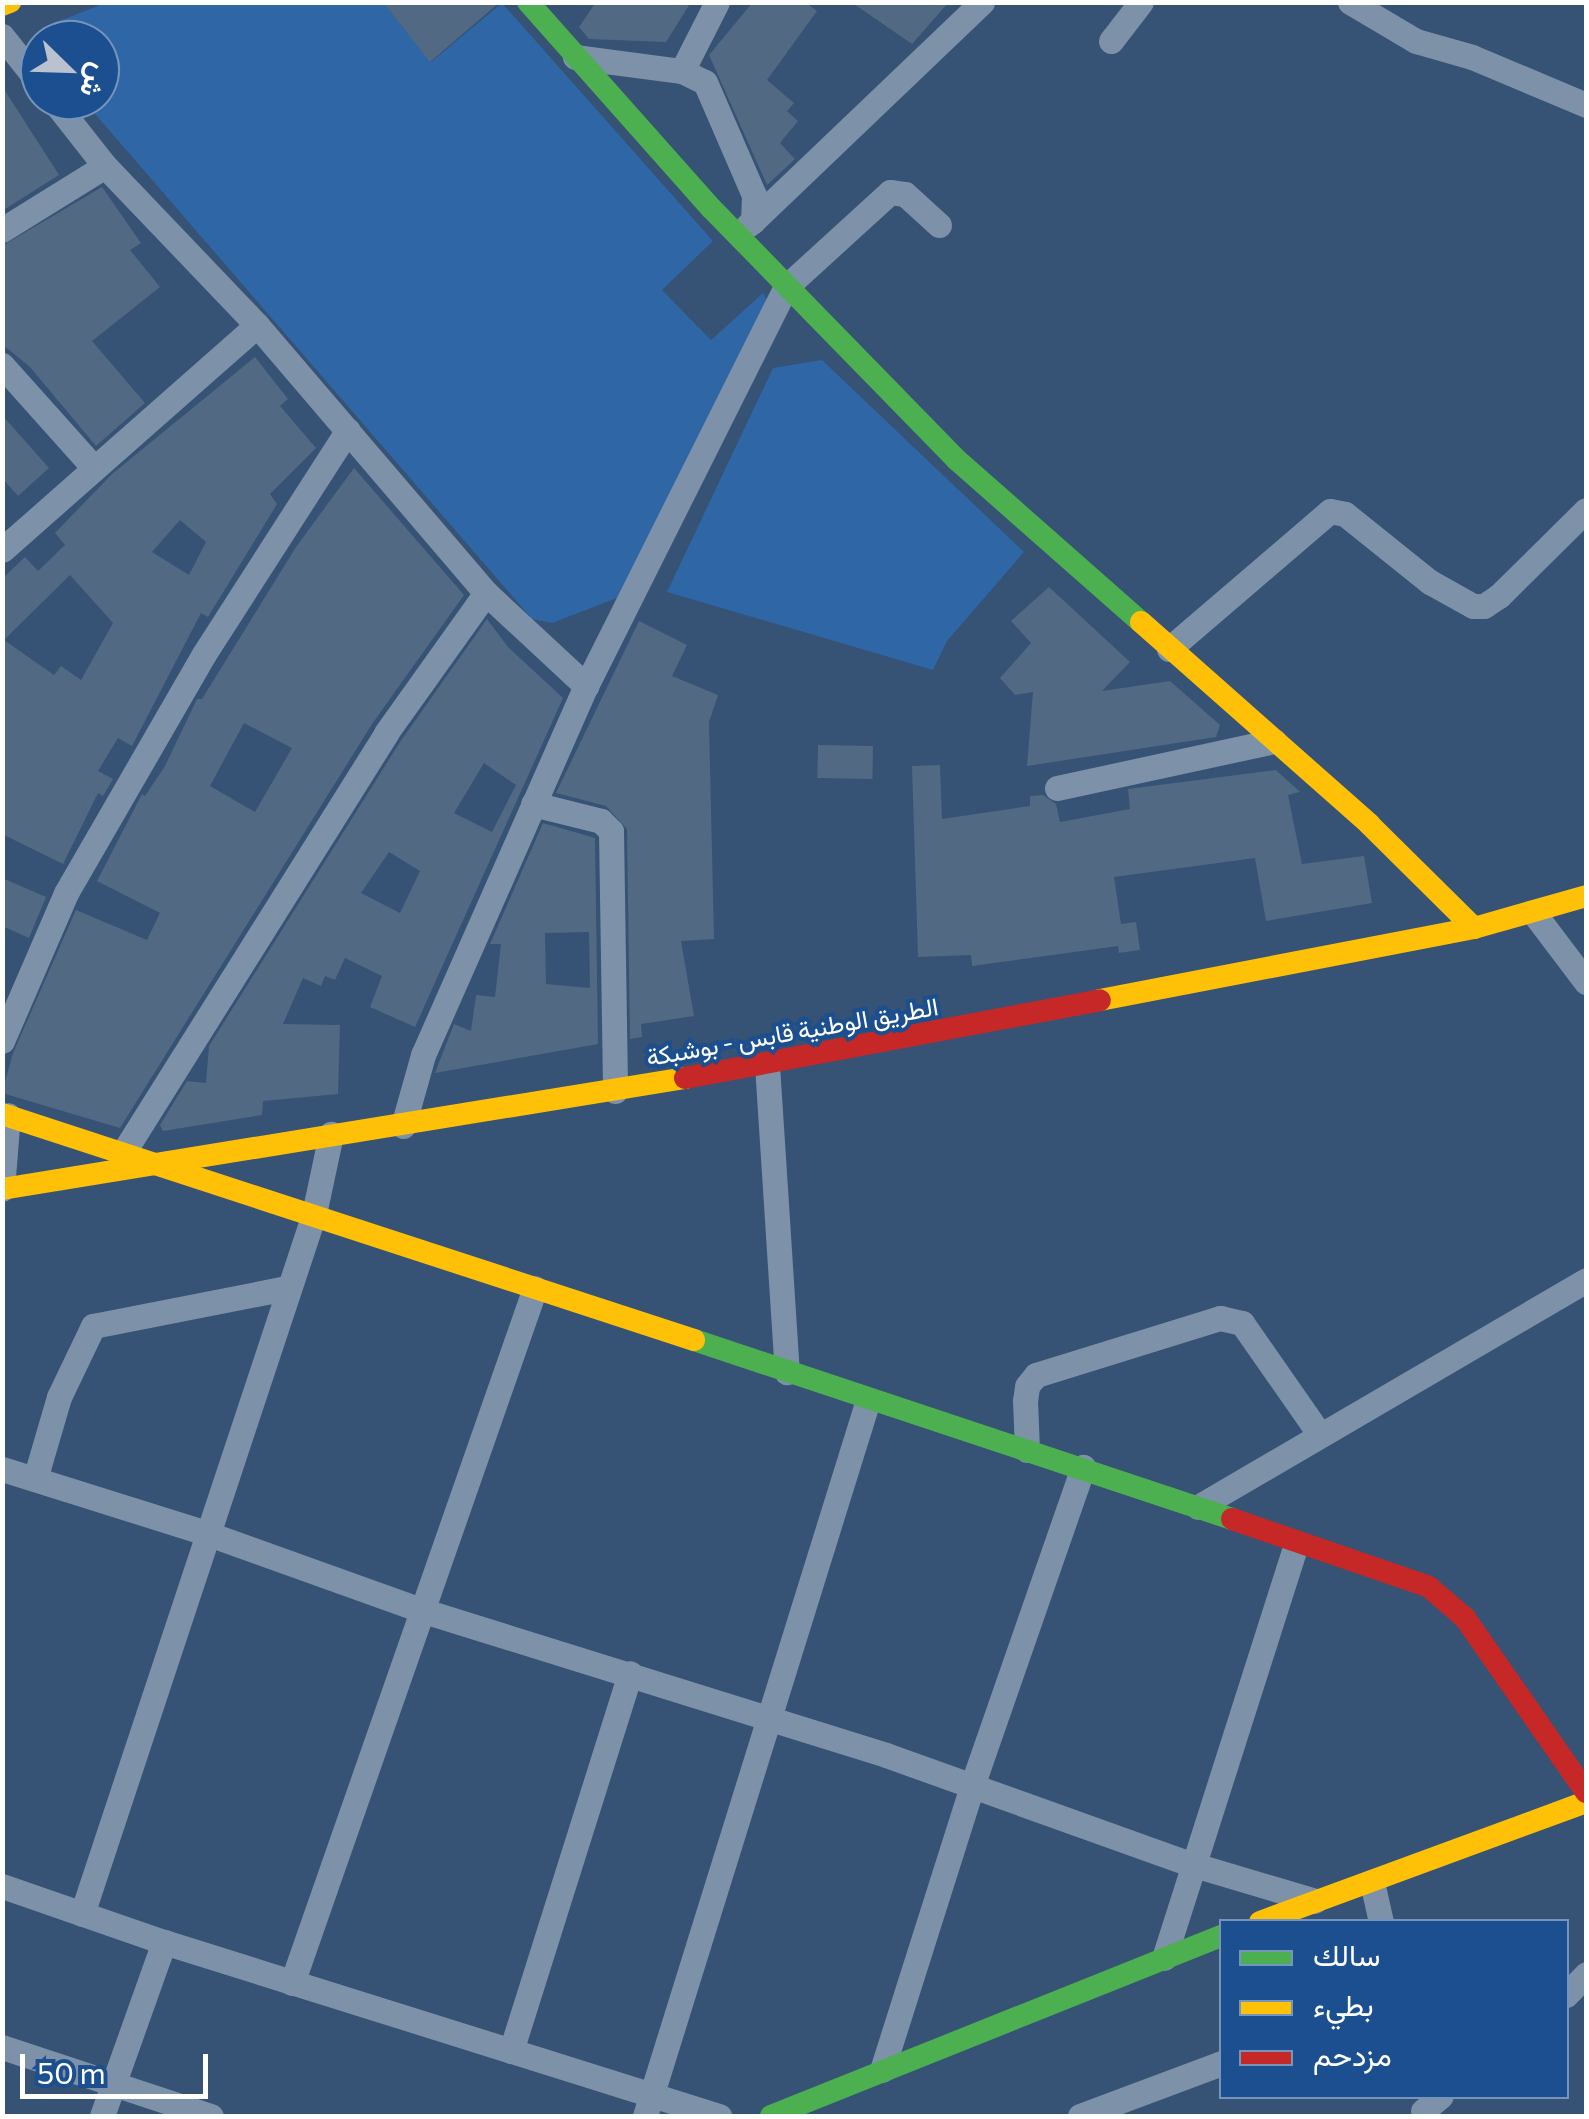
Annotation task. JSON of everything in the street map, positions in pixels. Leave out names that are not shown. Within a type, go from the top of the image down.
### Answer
[{"type":"street","points":[[2,6],[10,2]]},
{"type":"street","points":[[528,2],[575,56],[745,228],[786,287],[957,460],[1274,741],[1474,928]]},
{"type":"street","points":[[682,71],[717,2]]},
{"type":"street","points":[[745,228],[982,2]]},
{"type":"street","points":[[1111,41],[1141,2]]},
{"type":"street","points":[[1350,2],[1416,41],[1472,57],[1586,105]]},
{"type":"street","points":[[2,36],[20,59]]},
{"type":"street","points":[[575,56],[682,71],[706,82],[749,180],[745,228]]},
{"type":"street","points":[[69,120],[105,166],[257,325],[486,593],[547,654],[586,686]]},
{"type":"street","points":[[2,230],[105,166]]},
{"type":"street","points":[[403,1126],[422,1054],[586,686],[786,287],[890,192],[905,194],[939,224]]},
{"type":"street","points":[[2,550],[257,325]]},
{"type":"street","points":[[2,365],[94,468]]},
{"type":"street","points":[[2,1040],[66,894],[204,654],[348,430]]},
{"type":"street","points":[[1169,649],[1330,511],[1345,514],[1430,582],[1472,606],[1484,606],[1586,510]]},
{"type":"street","points":[[123,1153],[376,749],[486,593]]},
{"type":"street","points":[[547,654],[604,650]]},
{"type":"street","points":[[1057,788],[1274,741]]},
{"type":"street","points":[[534,804],[600,821],[612,831],[615,1091]]},
{"type":"street","name":"الطريق الوطنية قابس - بوشبكة","points":[[2,1189],[164,1166],[331,1134],[403,1126],[768,1065],[1474,928],[1586,896]]},
{"type":"street","points":[[1532,912],[1586,982]]},
{"type":"street","points":[[768,1065],[787,1372]]},
{"type":"street","points":[[2,1189],[5,1114],[868,1400],[1084,1467],[1296,1544],[1404,1576],[1449,1600],[1586,1792]]},
{"type":"street","points":[[82,1914],[314,1214],[331,1134]]},
{"type":"street","points":[[1198,1507],[1586,1280]]},
{"type":"street","points":[[35,1478],[59,1397],[93,1326],[106,1320],[287,1288]]},
{"type":"street","points":[[292,1983],[535,1288]]},
{"type":"street","points":[[1027,1450],[1025,1401],[1027,1386],[1036,1374],[1220,1318],[1242,1324],[1320,1435]]},
{"type":"street","points":[[648,2107],[868,1400]]},
{"type":"street","points":[[882,2070],[972,1786],[1084,1467]]},
{"type":"street","points":[[2,1469],[206,1532],[424,1610],[769,1718],[1192,1864],[1315,1901]]},
{"type":"street","points":[[1164,1958],[1296,1544]]},
{"type":"street","points":[[511,2052],[630,1673]]},
{"type":"street","points":[[1268,1919],[1586,1802]]},
{"type":"street","points":[[1372,1882],[1380,1919]]},
{"type":"street","points":[[2,1886],[164,1942],[511,2052],[648,2107],[719,2116]]},
{"type":"street","points":[[771,2116],[1219,1937]]},
{"type":"street","points":[[102,2116],[164,1942]]},
{"type":"street","points":[[2,2047],[211,2116]]},
{"type":"street","points":[[1080,2116],[1219,2064]]},
{"type":"shaded area","points":[[383,2],[431,62],[502,3],[713,241],[662,290],[711,340],[763,293],[767,300],[630,593],[552,623],[532,619],[100,120],[120,120],[120,20],[62,20],[105,3]]},
{"type":"shaded area","points":[[822,360],[1024,552],[947,641],[933,670],[667,592],[773,368]]},
{"type":"building","points":[[383,2],[500,2],[430,62]]},
{"type":"building","points":[[596,2],[691,2],[666,42],[589,39],[579,27]]},
{"type":"building","points":[[753,2],[805,2],[817,11],[767,80],[794,103],[787,111],[798,121],[780,143],[795,159],[767,185],[709,55]]},
{"type":"building","points":[[851,2],[949,2],[912,44]]},
{"type":"building","points":[[2,86],[20,120],[24,120],[59,175],[2,211]]},
{"type":"building","points":[[102,187],[141,243],[130,250],[160,287],[92,341],[145,403],[96,446],[30,367],[2,344],[2,246]]},
{"type":"building","points":[[255,357],[288,399],[280,406],[316,448],[270,494],[277,504],[208,617],[201,613],[132,746],[118,738],[98,771],[113,779],[103,796],[98,793],[63,864],[2,834],[2,579],[25,557],[38,571],[65,545],[55,533],[112,474]],"holes":[[[180,520],[206,542],[189,575],[152,552]],[[70,575],[113,623],[81,680],[61,666],[54,675],[4,640]]]},
{"type":"building","points":[[2,415],[49,468],[18,496],[2,478]]},
{"type":"building","points":[[354,468],[464,595],[372,724],[120,1128],[2,1093],[13,1053],[76,910],[147,940],[160,913],[97,881],[142,794],[145,796],[165,766],[197,699],[202,699],[296,547]],"holes":[[[244,723],[292,748],[255,812],[210,786]]]},
{"type":"building","points":[[1049,587],[1130,662],[1102,691],[1170,681],[1220,725],[1216,737],[1027,766],[1033,692],[1015,695],[1000,678],[1031,643],[1011,621]]},
{"type":"building","points":[[487,619],[508,647],[563,698],[415,1027],[370,1007],[382,976],[345,958],[335,980],[325,976],[321,986],[303,978],[283,1024],[340,1025],[338,1094],[263,1101],[262,1115],[163,1131],[160,1125],[187,1081],[206,1083],[209,1046],[400,742]],"holes":[[[484,763],[516,785],[492,832],[454,813]],[[389,852],[420,871],[400,913],[361,893]]]},
{"type":"building","points":[[639,621],[687,645],[672,676],[718,695],[709,722],[714,939],[681,941],[694,1016],[641,1024],[642,1037],[630,1039],[627,829],[606,806],[556,793]]},
{"type":"building","points":[[818,745],[873,746],[872,779],[817,778]]},
{"type":"building","points":[[940,765],[942,819],[1030,806],[1030,796],[1043,795],[1056,804],[1060,822],[1130,809],[1128,789],[1276,770],[1300,792],[1288,795],[1302,864],[1364,856],[1372,903],[1266,921],[1255,858],[1114,877],[1121,924],[1136,922],[1140,950],[1119,953],[1118,946],[972,966],[971,955],[918,957],[912,766]]},
{"type":"building","points":[[543,823],[595,838],[598,1044],[435,1073],[454,1024],[471,1031],[476,995],[495,997],[501,944],[490,944]],"holes":[[[589,932],[590,988],[546,984],[545,933]]]},
{"type":"building","points":[[2,878],[46,897],[29,938],[2,926]]},
{"type":"traffic: fast","points":[[528,2],[711,208],[957,460],[1141,622]]},
{"type":"traffic: fast","points":[[694,1340],[1232,1519]]},
{"type":"traffic: fast","points":[[771,2116],[1219,1937]]},
{"type":"traffic: slow","points":[[2,5],[10,2]]},
{"type":"traffic: slow","points":[[1141,622],[1369,824],[1474,928]]},
{"type":"traffic: slow","points":[[1100,1000],[1474,928],[1586,896]]},
{"type":"traffic: slow","points":[[2,1189],[685,1078]]},
{"type":"traffic: slow","points":[[2,1114],[694,1340]]},
{"type":"traffic: slow","points":[[1268,1919],[1586,1802]]},
{"type":"traffic: jam","points":[[685,1078],[1100,1000]]},
{"type":"traffic: jam","points":[[1232,1519],[1429,1587],[1465,1618],[1586,1792]]}]
